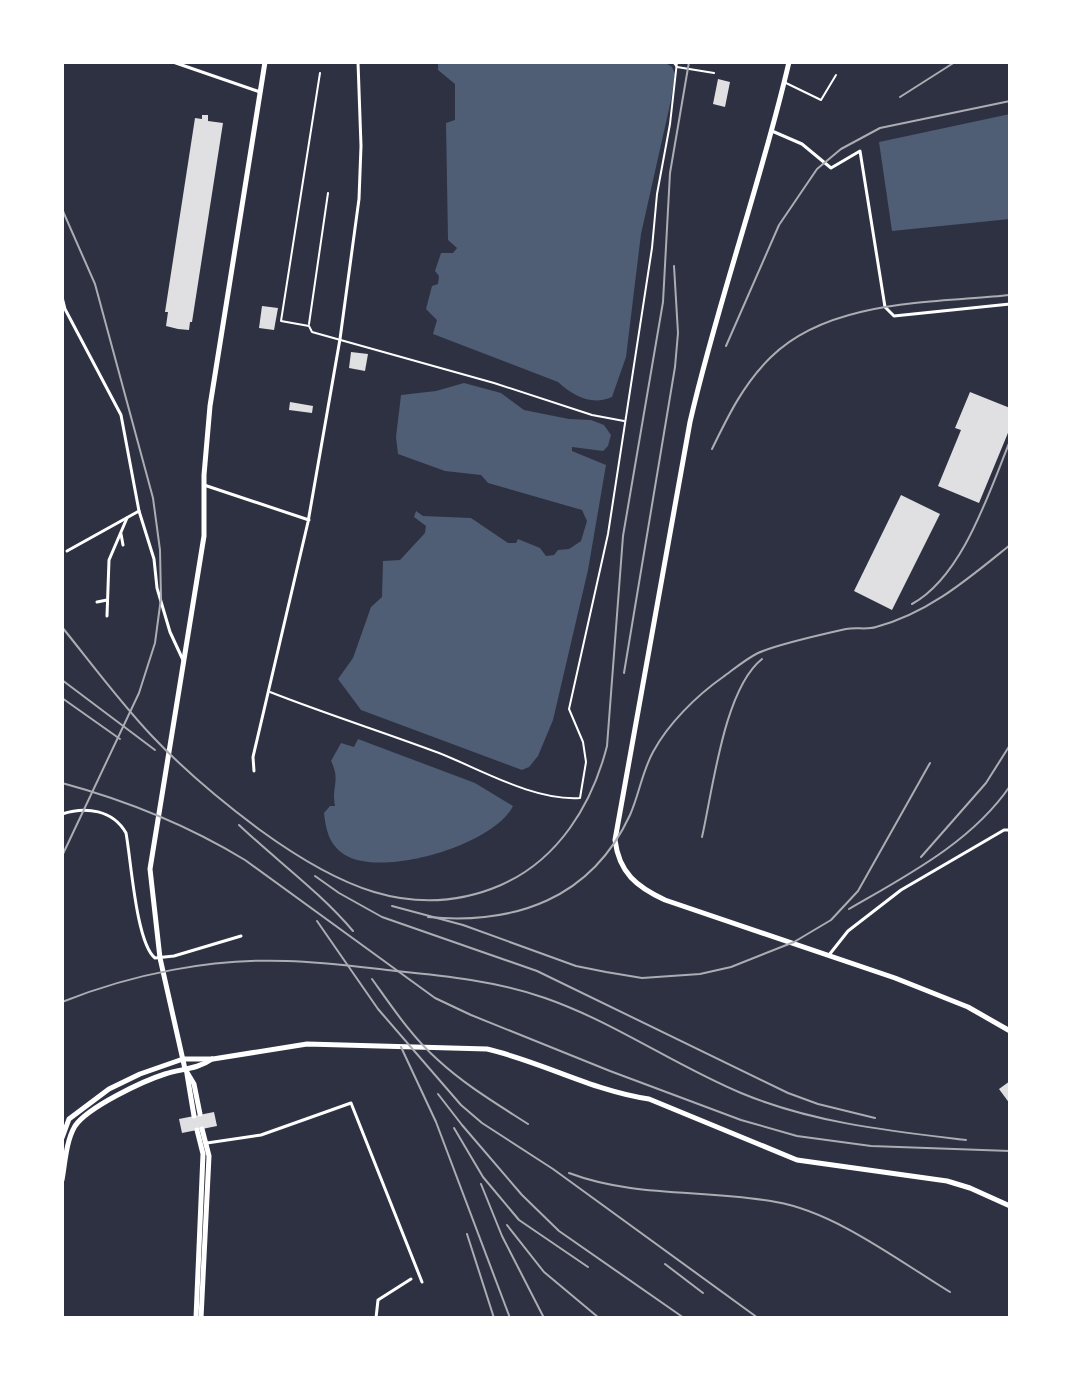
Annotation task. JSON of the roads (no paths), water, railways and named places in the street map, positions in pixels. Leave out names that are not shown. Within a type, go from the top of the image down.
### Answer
[{"type":"main road","points":[[197,1115],[194,1084],[185,1069],[158,958],[150,881],[204,536],[204,485],[218,349],[265,62]]},
{"type":"main road","points":[[789,62],[690,422],[615,840],[617,853],[626,873],[650,893],[956,1002],[1010,1031]]},
{"type":"main road","points":[[62,1138],[69,1119],[109,1089],[183,1059],[213,1059],[307,1044],[469,1047],[508,1054],[593,1086],[649,1099],[797,1160],[947,1181],[1010,1206]]},
{"type":"main road","points":[[62,1180],[71,1137],[77,1124],[122,1092],[164,1074],[202,1066],[213,1059]]},
{"type":"main road","points":[[200,1129],[207,1143],[209,1169],[199,1318],[203,1154],[200,1129]]},
{"type":"street","points":[[173,62],[260,92]]},
{"type":"street","points":[[254,771],[253,758],[309,520],[340,339],[359,199],[358,62]]},
{"type":"street","points":[[269,692],[562,800],[580,798],[586,762],[583,742],[569,709],[608,534],[676,64],[714,73]]},
{"type":"street","points":[[309,326],[281,321],[320,73]]},
{"type":"street","points":[[785,82],[821,100],[836,75]]},
{"type":"street","points":[[772,131],[802,144],[831,168],[860,151],[888,313],[894,316],[1010,304]]},
{"type":"street","points":[[328,193],[309,326],[312,332],[494,383],[592,415],[625,421]]},
{"type":"street","points":[[62,297],[65,309],[121,415],[139,511],[154,559],[157,588],[170,632],[185,663]]},
{"type":"street","points":[[204,485],[309,520]]},
{"type":"street","points":[[67,551],[139,511]]},
{"type":"street","points":[[107,616],[109,560],[127,518]]},
{"type":"street","points":[[121,534],[123,545]]},
{"type":"street","points":[[97,602],[107,600]]},
{"type":"street","points":[[62,814],[84,809],[108,816],[122,826],[126,833],[141,923],[148,948],[158,958],[241,936]]},
{"type":"street","points":[[829,955],[848,931],[901,890],[1004,830],[1010,830]]},
{"type":"street","points":[[207,1143],[261,1135],[351,1103],[422,1282]]},
{"type":"street","points":[[376,1318],[378,1300],[411,1279]]},
{"type":"water","points":[[438,62],[664,62],[672,67],[675,74],[671,100],[641,234],[626,357],[612,397],[605,400],[583,398],[558,382],[433,334],[437,320],[426,309],[432,286],[438,284],[439,276],[435,271],[441,253],[453,253],[457,248],[448,240],[446,123],[455,120],[455,84],[438,70]]},
{"type":"water","points":[[1010,114],[1010,219],[892,231],[879,142]]},
{"type":"water","points":[[464,383],[501,393],[524,410],[591,420],[604,425],[611,435],[603,451],[572,447],[572,451],[606,465],[588,570],[553,720],[538,756],[522,770],[361,710],[338,679],[353,658],[371,607],[382,597],[383,561],[400,560],[425,533],[426,526],[414,517],[416,511],[423,516],[471,518],[508,543],[516,543],[518,539],[540,548],[546,556],[569,549],[581,541],[587,521],[582,510],[488,483],[481,475],[445,471],[398,454],[396,437],[401,395],[436,391]]},
{"type":"water","points":[[358,739],[475,783],[513,806],[502,820],[484,833],[436,854],[385,863],[362,861],[345,855],[329,837],[324,813],[330,806],[335,806],[336,779],[331,761],[341,743],[354,747]]},
{"type":"railway","points":[[62,627],[139,722],[190,773],[260,830],[345,881],[404,899],[436,900],[468,896],[501,885],[540,861],[556,846],[582,809],[607,746],[623,536],[663,302],[670,173],[689,62]]},
{"type":"railway","points":[[900,97],[955,62]]},
{"type":"railway","points":[[726,346],[779,225],[817,169],[841,149],[880,128],[1010,101]]},
{"type":"railway","points":[[62,209],[95,284],[153,498],[160,550],[161,598],[155,643],[139,693],[62,856]]},
{"type":"railway","points":[[624,673],[675,367],[678,333],[674,266]]},
{"type":"railway","points":[[712,449],[753,378],[771,357],[795,338],[823,324],[884,307],[1010,295]]},
{"type":"railway","points":[[912,604],[930,591],[960,554],[983,508],[1010,441]]},
{"type":"railway","points":[[428,917],[491,916],[520,910],[572,886],[594,868],[614,844],[630,815],[646,767],[666,731],[713,685],[758,653],[846,629],[873,628],[914,613],[948,593],[1010,545]]},
{"type":"railway","points":[[702,837],[729,716],[749,673],[762,659]]},
{"type":"railway","points":[[62,680],[155,750]]},
{"type":"railway","points":[[62,698],[120,739]]},
{"type":"railway","points":[[921,857],[986,783],[1010,745]]},
{"type":"railway","points":[[392,906],[463,925],[576,966],[606,972],[642,978],[700,974],[731,967],[794,942],[831,920],[858,891],[930,763]]},
{"type":"railway","points":[[62,783],[133,806],[202,836],[245,860],[435,998],[610,1071],[741,1120],[797,1136],[871,1146],[1010,1151]]},
{"type":"railway","points":[[849,909],[957,841],[995,806],[1010,786]]},
{"type":"railway","points":[[239,825],[312,889],[353,931]]},
{"type":"railway","points":[[315,876],[382,917],[537,971],[788,1093],[875,1118]]},
{"type":"railway","points":[[317,921],[378,1009],[461,1105],[758,1318]]},
{"type":"railway","points":[[62,1002],[144,976],[230,962],[315,962],[471,980],[527,992],[570,1008],[716,1082],[768,1103],[824,1119],[966,1140]]},
{"type":"railway","points":[[372,979],[411,1032],[438,1060],[470,1086],[528,1124]]},
{"type":"railway","points":[[401,1047],[436,1122],[510,1318]]},
{"type":"railway","points":[[438,1094],[522,1195],[559,1231],[684,1318]]},
{"type":"railway","points":[[454,1128],[483,1177],[519,1220],[588,1267]]},
{"type":"railway","points":[[569,1173],[645,1190],[750,1198],[798,1207],[866,1239],[950,1292]]},
{"type":"railway","points":[[481,1184],[502,1236],[544,1318]]},
{"type":"railway","points":[[507,1225],[544,1272],[599,1318]]},
{"type":"railway","points":[[467,1234],[494,1318]]},
{"type":"railway","points":[[665,1264],[703,1293]]}]
